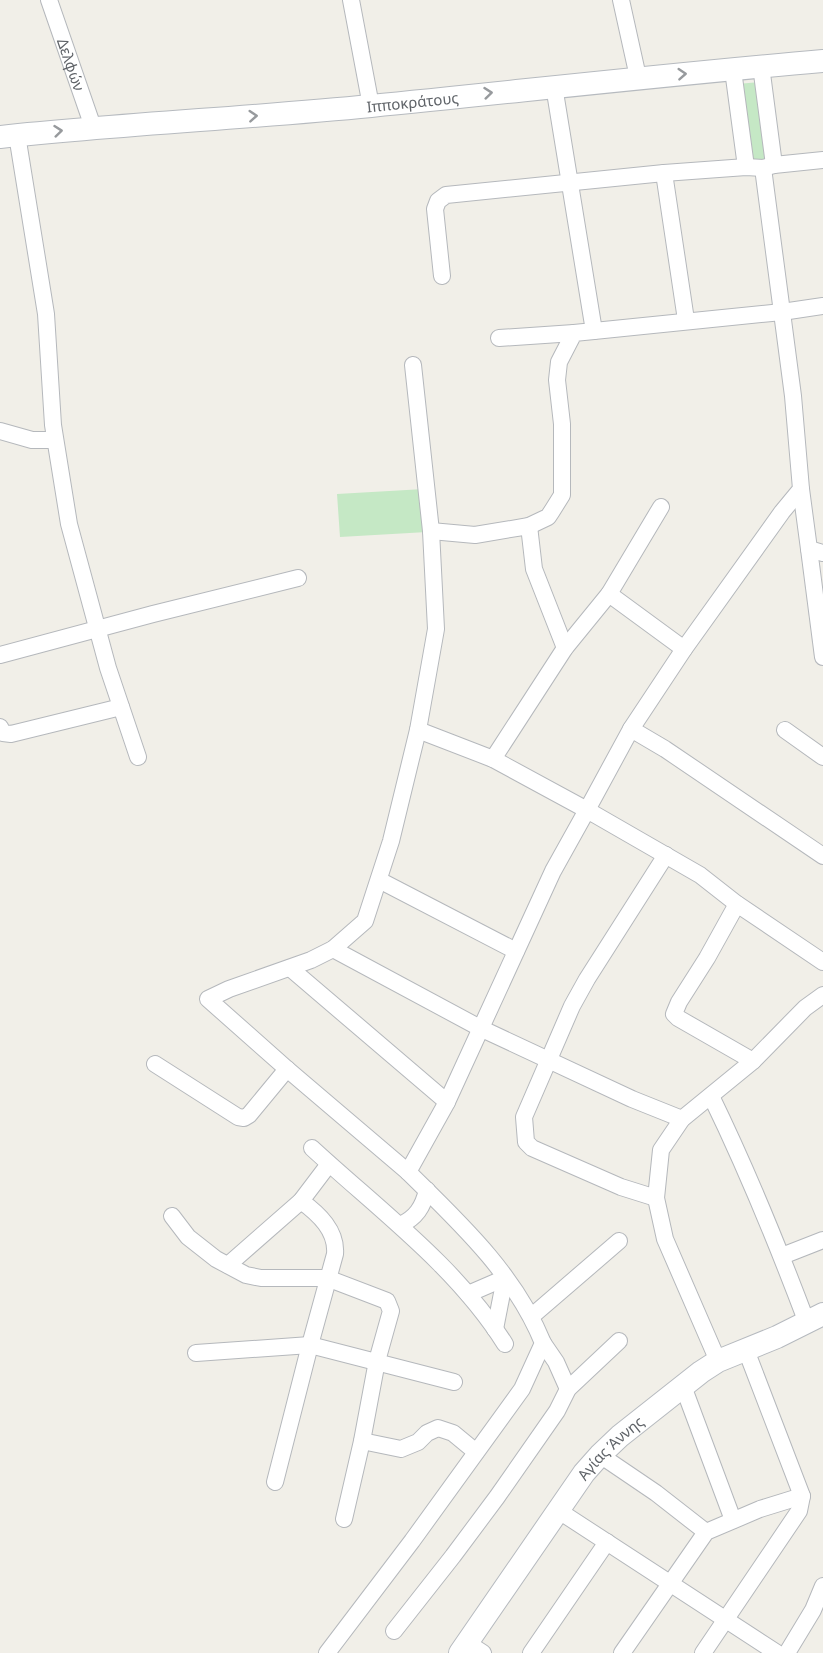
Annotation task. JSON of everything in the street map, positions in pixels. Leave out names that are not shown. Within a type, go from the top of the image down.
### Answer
[{"type":"main road","name":"Ιπποκράτους","points":[[8,136],[93,127],[371,106],[638,77],[823,61]]},
{"type":"main road","name":"Αγίας Άννης","points":[[470,1649],[584,1473],[600,1455],[620,1436],[718,1361],[815,1318]]},
{"type":"street","name":"Δελφών","points":[[49,0],[93,127]]},
{"type":"street","points":[[351,0],[371,106]]},
{"type":"street","points":[[621,0],[638,77]]},
{"type":"street","points":[[761,66],[782,312],[794,396],[801,489],[816,551],[823,657]]},
{"type":"street","points":[[733,70],[746,167]]},
{"type":"street","points":[[554,86],[594,331]]},
{"type":"street","points":[[8,136],[46,314],[55,440],[69,524],[121,707],[138,757]]},
{"type":"street","points":[[442,276],[435,209],[441,198],[446,195],[823,160]]},
{"type":"street","points":[[664,173],[686,320]]},
{"type":"street","points":[[499,338],[574,333],[823,306]]},
{"type":"street","points":[[430,531],[475,536],[529,526],[548,517],[562,495],[562,424],[557,380],[560,362],[574,333]]},
{"type":"street","points":[[413,365],[430,531],[436,629],[418,730],[391,841],[379,880],[365,921],[333,948],[311,960],[229,989],[208,999],[408,1172],[474,1237],[532,1316],[568,1389]]},
{"type":"street","points":[[0,431],[32,440],[55,440]]},
{"type":"street","points":[[408,1172],[447,1102],[553,871],[631,729],[684,649],[801,489]]},
{"type":"street","points":[[493,759],[565,648],[609,594],[661,507]]},
{"type":"street","points":[[529,526],[534,569],[565,648]]},
{"type":"street","points":[[0,655],[298,578]]},
{"type":"street","points":[[609,594],[684,649]]},
{"type":"street","points":[[0,727],[3,733],[11,734],[121,707]]},
{"type":"street","points":[[631,729],[665,749],[823,856]]},
{"type":"street","points":[[418,730],[493,759],[666,855],[700,875],[737,904],[823,962]]},
{"type":"street","points":[[785,730],[823,756]]},
{"type":"street","points":[[656,1198],[598,1178],[532,1148],[526,1142],[524,1116],[550,1061],[572,1006],[666,855]]},
{"type":"street","points":[[379,880],[516,951]]},
{"type":"street","points":[[737,904],[674,1014],[753,1061]]},
{"type":"street","points":[[333,948],[480,1028],[632,1100],[682,1119]]},
{"type":"street","points":[[290,968],[447,1102]]},
{"type":"street","points":[[718,1361],[665,1239],[656,1198],[661,1150],[682,1119],[753,1061],[805,1008],[823,995]]},
{"type":"street","points":[[154,1064],[238,1117],[244,1118],[287,1069]]},
{"type":"street","points":[[711,1096],[782,1256],[815,1318]]},
{"type":"street","points":[[312,1148],[400,1225],[468,1294],[505,1344]]},
{"type":"street","points":[[228,1265],[301,1202],[329,1164]]},
{"type":"street","points":[[400,1225],[409,1221],[418,1212],[424,1203],[427,1190]]},
{"type":"street","points":[[275,1482],[309,1345],[335,1254],[335,1240],[328,1227],[301,1202]]},
{"type":"street","points":[[172,1216],[188,1237],[216,1259],[246,1275],[261,1278],[327,1278],[387,1301],[390,1306],[391,1311],[377,1361],[344,1519]]},
{"type":"street","points":[[782,1256],[823,1240]]},
{"type":"street","points":[[532,1316],[619,1241]]},
{"type":"street","points":[[468,1294],[505,1278]]},
{"type":"street","points":[[495,1329],[505,1278]]},
{"type":"street","points":[[394,1631],[497,1497],[550,1421],[568,1389],[619,1341]]},
{"type":"street","points":[[327,1653],[412,1541],[522,1389],[543,1342]]},
{"type":"street","points":[[196,1353],[309,1345],[454,1382]]},
{"type":"street","points":[[703,1653],[799,1511],[802,1496],[746,1350]]},
{"type":"street","points":[[683,1386],[733,1520]]},
{"type":"street","points":[[362,1441],[401,1449],[418,1442],[427,1433],[438,1428],[453,1433],[476,1452]]},
{"type":"street","points":[[600,1455],[656,1493],[706,1532]]},
{"type":"street","points":[[622,1653],[706,1532],[802,1496]]},
{"type":"street","points":[[559,1511],[777,1653]]},
{"type":"street","points":[[531,1653],[606,1542]]},
{"type":"street","points":[[787,1653],[813,1610],[823,1586]]},
{"type":"green space","points":[[760,82],[770,160],[748,164],[737,84]]},
{"type":"green space","points":[[424,489],[427,532],[340,537],[337,494]]}]
